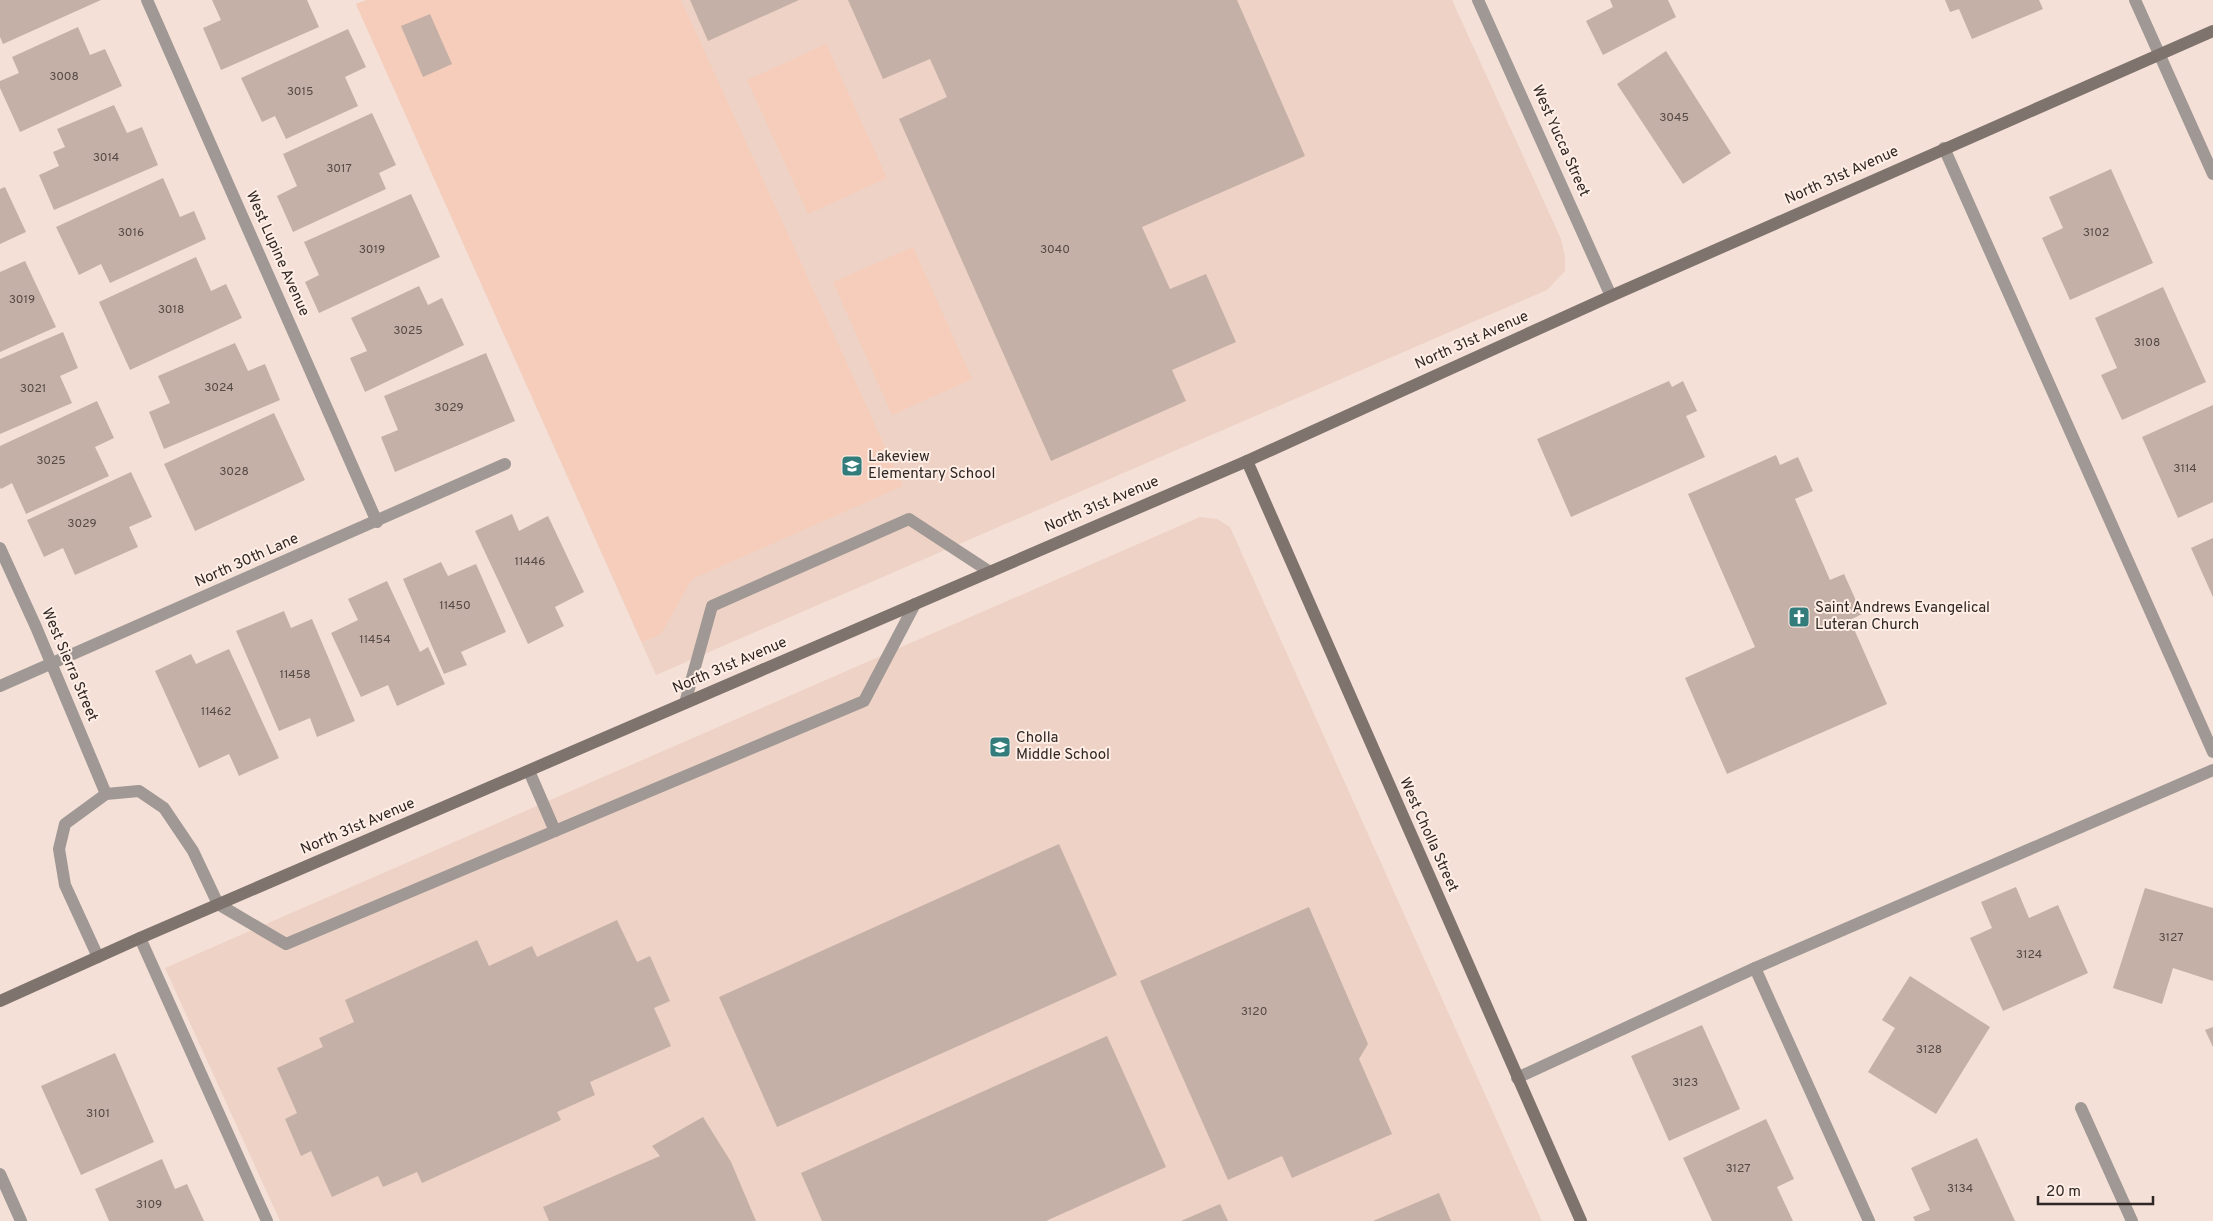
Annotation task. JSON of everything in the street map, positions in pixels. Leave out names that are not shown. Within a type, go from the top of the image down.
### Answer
[{"type":"street","name":"West Lupine Avenue","points":[[147,0],[377,522]]},
{"type":"street","name":"West Yucca Street","points":[[1478,0],[1611,296]]},
{"type":"street","points":[[2135,0],[2213,174]]},
{"type":"street","name":"North 31st Avenue","points":[[0,1002],[218,904],[1247,461],[1611,296],[2213,31]]},
{"type":"street","points":[[1944,148],[2213,752]]},
{"type":"street","name":"West Cholla Street","points":[[1247,461],[1581,1221]]},
{"type":"street","name":"North 30th Lane","points":[[0,686],[506,464]]},
{"type":"street","points":[[685,703],[712,606],[909,519],[990,572]]},
{"type":"street","name":"West Sierra Street","points":[[0,548],[106,794]]},
{"type":"street","points":[[98,957],[66,889],[59,850],[65,824],[106,794],[139,791],[164,808],[194,851],[218,904],[286,944],[864,702],[916,604]]},
{"type":"street","points":[[1517,1078],[1755,968],[2213,770]]},
{"type":"street","points":[[529,771],[555,831]]},
{"type":"street","points":[[140,938],[267,1221]]},
{"type":"street","points":[[1755,968],[1869,1221]]},
{"type":"street","points":[[2082,1108],[2132,1221]]},
{"type":"street","points":[[0,1174],[21,1221]]},
{"type":"shaded area","name":"Lakeview Elementary School","points":[[367,0],[1452,0],[1561,239],[1565,256],[1565,271],[1547,290],[656,675],[356,4]]},
{"type":"shaded area","points":[[367,0],[681,0],[903,486],[692,579],[661,634],[642,642],[356,4]]},
{"type":"shaded area","points":[[826,44],[887,178],[808,214],[747,80]]},
{"type":"shaded area","points":[[913,247],[972,379],[892,415],[833,282]]},
{"type":"shaded area","name":"Cholla Middle School","points":[[1200,517],[1217,519],[1230,527],[1542,1221],[280,1221],[165,968]]},
{"type":"building","points":[[0,0],[101,0],[3,44],[0,37]]},
{"type":"building","points":[[212,0],[307,0],[319,27],[221,70],[203,28],[221,20]]},
{"type":"building","points":[[690,0],[799,0],[708,41]]},
{"type":"building","points":[[848,0],[1237,0],[1305,156],[1142,227],[1170,289],[1206,274],[1236,342],[1172,370],[1186,401],[1051,461],[899,119],[947,97],[930,59],[883,79]]},
{"type":"building","points":[[1610,0],[1668,0],[1676,17],[1603,55],[1586,21],[1613,7]]},
{"type":"building","points":[[1945,0],[2039,0],[2043,9],[1972,39],[1959,9],[1950,12]]},
{"type":"building","points":[[430,14],[452,64],[423,77],[401,26]]},
{"type":"building","points":[[78,27],[90,55],[105,49],[122,86],[20,132],[0,88],[0,81],[19,73],[12,57]]},
{"type":"building","points":[[348,29],[366,67],[345,77],[358,106],[286,139],[275,116],[262,122],[241,78]]},
{"type":"building","points":[[1666,51],[1731,153],[1683,184],[1617,84]]},
{"type":"building","points":[[114,105],[127,133],[142,127],[158,165],[54,210],[39,175],[59,166],[53,152],[65,147],[57,129]]},
{"type":"building","points":[[372,113],[396,165],[379,173],[386,189],[293,232],[277,196],[297,186],[283,154]]},
{"type":"building","points":[[2111,169],[2153,263],[2070,300],[2042,238],[2063,228],[2049,197]]},
{"type":"building","points":[[163,178],[180,217],[194,211],[206,239],[110,283],[101,264],[79,275],[56,227]]},
{"type":"building","points":[[5,187],[26,232],[0,244],[0,189]]},
{"type":"building","points":[[411,194],[440,257],[319,313],[305,282],[319,275],[304,242]]},
{"type":"building","points":[[196,257],[211,291],[226,284],[242,318],[130,370],[99,302]]},
{"type":"building","points":[[25,261],[56,327],[0,352],[0,272]]},
{"type":"building","points":[[419,286],[428,305],[442,298],[464,345],[365,392],[350,358],[367,351],[351,318]]},
{"type":"building","points":[[2163,287],[2206,382],[2122,420],[2101,375],[2117,368],[2095,318]]},
{"type":"building","points":[[63,332],[78,368],[60,376],[72,403],[0,434],[0,359]]},
{"type":"building","points":[[235,343],[248,371],[265,364],[280,400],[164,449],[149,412],[170,403],[158,376]]},
{"type":"building","points":[[486,353],[515,421],[395,472],[381,437],[398,430],[384,396]]},
{"type":"building","points":[[1669,381],[1672,387],[1683,381],[1697,411],[1686,416],[1705,457],[1571,517],[1537,439]]},
{"type":"building","points":[[97,401],[114,438],[95,447],[109,476],[26,514],[12,483],[1,489],[0,487],[0,446]]},
{"type":"building","points":[[2213,405],[2213,502],[2178,518],[2142,437]]},
{"type":"building","points":[[274,413],[305,480],[195,531],[164,464]]},
{"type":"building","name":"Saint Andrews Evangelical Luteran Church","points":[[1776,455],[1780,465],[1798,457],[1813,491],[1795,499],[1830,580],[1844,574],[1862,614],[1850,620],[1887,704],[1727,774],[1685,678],[1755,647],[1688,494]]},
{"type":"building","points":[[131,472],[152,517],[129,527],[138,547],[75,575],[63,548],[44,557],[27,520]]},
{"type":"building","points":[[512,514],[519,531],[548,516],[584,592],[555,607],[564,626],[528,644],[475,531]]},
{"type":"building","points":[[2213,538],[2213,597],[2191,548]]},
{"type":"building","points":[[441,562],[448,576],[476,564],[506,632],[461,652],[467,665],[444,674],[403,579]]},
{"type":"building","points":[[387,581],[420,652],[428,647],[445,684],[397,706],[388,685],[361,697],[331,633],[358,620],[348,599]]},
{"type":"building","points":[[284,611],[291,628],[312,619],[355,721],[317,737],[310,718],[279,731],[236,631]]},
{"type":"building","points":[[229,649],[279,758],[239,776],[229,754],[199,768],[155,671],[191,654],[196,664]]},
{"type":"building","points":[[1059,844],[1117,975],[777,1127],[719,997]]},
{"type":"building","points":[[2016,887],[2029,918],[2058,905],[2088,973],[2003,1011],[1970,938],[1992,928],[1981,902]]},
{"type":"building","points":[[2145,888],[2213,908],[2213,981],[2173,968],[2162,1004],[2113,988]]},
{"type":"building","points":[[1309,907],[1368,1044],[1359,1059],[1392,1134],[1292,1178],[1282,1156],[1228,1180],[1140,981]]},
{"type":"building","points":[[617,920],[637,962],[650,956],[670,1001],[654,1008],[671,1046],[590,1082],[595,1095],[557,1112],[561,1120],[422,1183],[417,1172],[383,1187],[378,1176],[332,1197],[311,1151],[301,1156],[285,1119],[297,1113],[277,1068],[323,1047],[319,1038],[354,1022],[345,1000],[477,940],[489,966],[532,946],[537,957]]},
{"type":"building","points":[[1910,976],[1990,1027],[1936,1114],[1868,1072],[1895,1028],[1882,1020]]},
{"type":"building","points":[[1702,1025],[1740,1109],[1669,1141],[1631,1056]]},
{"type":"building","points":[[2213,1027],[2213,1047],[2205,1030]]},
{"type":"building","points":[[1107,1036],[1166,1167],[1046,1221],[822,1221],[801,1173]]},
{"type":"building","points":[[115,1053],[154,1142],[81,1175],[41,1086]]},
{"type":"building","points":[[703,1117],[731,1162],[756,1221],[549,1221],[543,1207],[660,1156],[652,1146]]},
{"type":"building","points":[[1766,1119],[1794,1179],[1777,1187],[1793,1221],[1712,1221],[1683,1158]]},
{"type":"building","points":[[1977,1138],[2015,1221],[1915,1221],[1913,1217],[1930,1210],[1911,1168]]},
{"type":"building","points":[[162,1159],[175,1189],[187,1184],[204,1221],[109,1221],[95,1189]]},
{"type":"building","points":[[1439,1193],[1451,1221],[1373,1221]]},
{"type":"building","points":[[1220,1204],[1228,1221],[1181,1221]]},
{"type":"place","name":"Lakeview Elementary School","points":[[852,466]]},
{"type":"place","name":"Saint Andrews Evangelical Luteran Church","points":[[1799,617]]},
{"type":"place","name":"Cholla Middle School","points":[[1000,747]]}]
